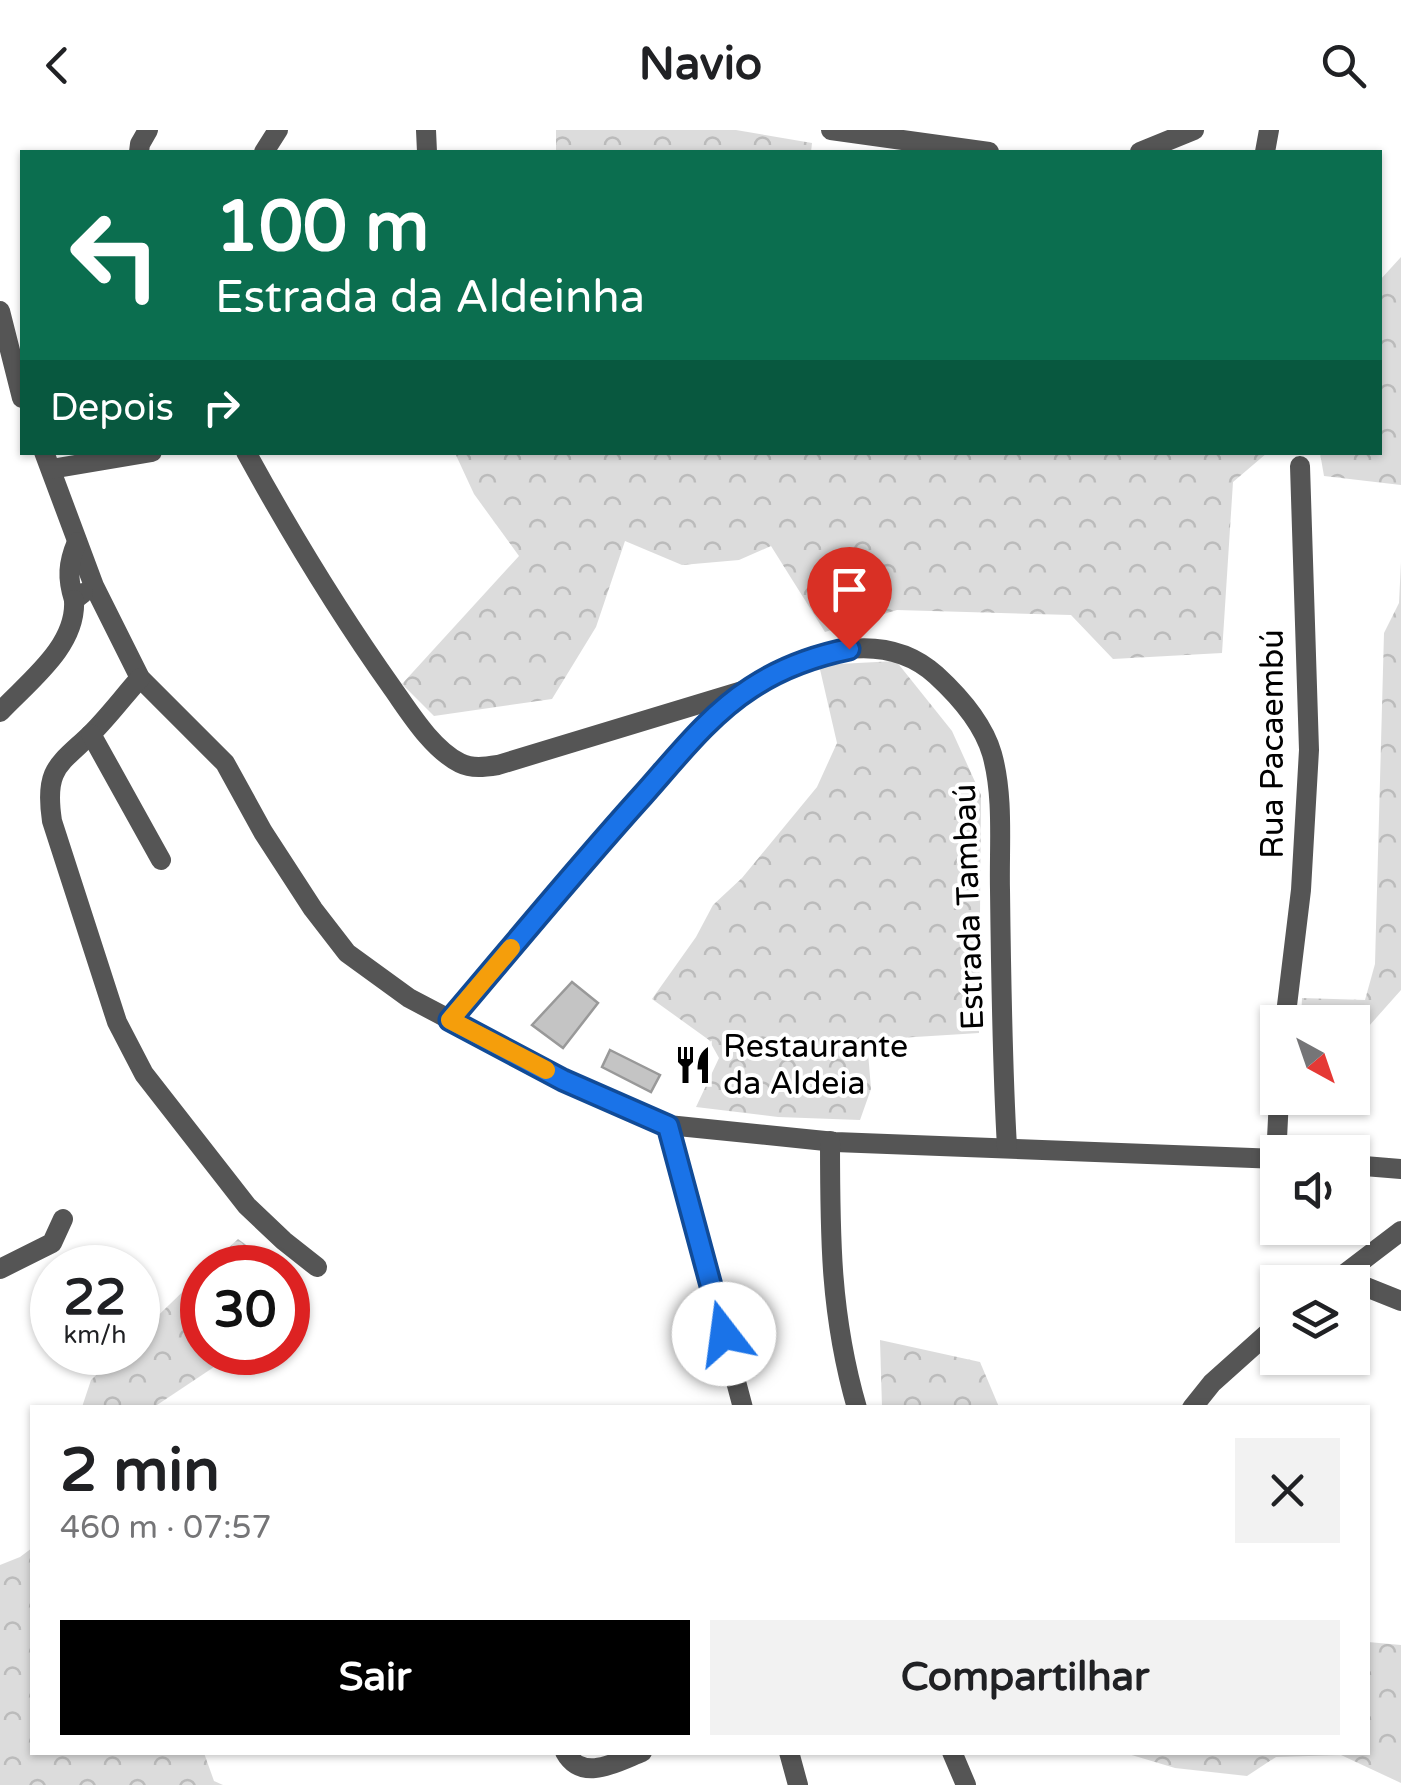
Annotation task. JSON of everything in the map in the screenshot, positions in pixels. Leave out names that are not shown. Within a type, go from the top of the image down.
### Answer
[{"type":"street","points":[[831,130],[975,150]]},
{"type":"street","points":[[1145,150],[1194,130]]},
{"type":"street","points":[[0,311],[6,366],[20,394]]},
{"type":"street","points":[[117,455],[48,461],[94,586],[140,678],[225,763],[273,847],[347,953],[397,990],[563,1080],[668,1126],[830,1141],[1260,1158]]},
{"type":"street","points":[[248,455],[344,620],[407,709],[458,762],[471,766],[498,765],[750,688]]},
{"type":"street","name":"Rua Pacaembú","points":[[1287,1005],[1301,890],[1310,750],[1300,466]]},
{"type":"street","points":[[0,712],[61,647],[71,627],[74,600],[68,582],[77,542]]},
{"type":"street","points":[[74,600],[94,586]]},
{"type":"street","name":"Estrada Tambaú","points":[[450,1020],[680,754],[750,688],[820,655],[849,649],[889,649],[918,659],[956,694],[982,729],[992,754],[997,779],[1008,1147]]},
{"type":"street","points":[[140,678],[90,734],[65,755],[54,772],[50,808],[116,1022],[144,1074],[248,1206],[284,1242],[317,1266]]},
{"type":"street","points":[[90,734],[162,860]]},
{"type":"street","points":[[668,1126],[742,1405]]},
{"type":"street","points":[[830,1141],[830,1264],[836,1321],[856,1405]]},
{"type":"street","points":[[1370,1166],[1401,1169]]},
{"type":"street","points":[[0,1269],[52,1243],[63,1219]]},
{"type":"street","points":[[1356,1265],[1401,1230]]},
{"type":"street","points":[[1370,1290],[1401,1300]]},
{"type":"street","points":[[1194,1405],[1212,1383],[1260,1340]]},
{"type":"street","points":[[567,1755],[580,1768],[596,1770],[634,1755]]},
{"type":"street","points":[[790,1755],[798,1785]]},
{"type":"street","points":[[953,1755],[966,1785]]},
{"type":"green space","points":[[556,130],[736,130],[812,143],[811,150],[556,150]]},
{"type":"green space","points":[[1401,257],[1401,485],[1324,476],[1320,455],[1382,455],[1382,278]]},
{"type":"green space","points":[[456,455],[1265,455],[1233,482],[1222,653],[1113,659],[1071,615],[897,610],[825,632],[771,546],[739,560],[682,565],[625,541],[596,627],[552,699],[434,716],[402,684],[519,556],[474,494]]},
{"type":"green space","points":[[1401,562],[1401,990],[1370,1025],[1370,1005],[1302,1005],[1302,998],[1365,1000],[1375,964],[1384,633],[1399,603]]},
{"type":"green space","points":[[896,661],[952,731],[981,795],[979,1033],[867,1040],[871,1089],[860,1120],[778,1117],[696,1107],[719,1058],[709,1040],[652,999],[696,937],[713,905],[742,878],[817,787],[837,743],[819,665]]},
{"type":"green space","points":[[180,1294],[180,1375],[202,1375],[157,1405],[83,1405],[96,1375],[160,1375],[160,1314]]},
{"type":"green space","points":[[880,1340],[980,1362],[998,1405],[882,1405]]},
{"type":"green space","points":[[30,1550],[30,1755],[205,1755],[214,1781],[223,1785],[0,1785],[0,1565]]},
{"type":"green space","points":[[1370,1642],[1401,1645],[1401,1783],[1341,1755],[1370,1755]]},
{"type":"green space","points":[[1132,1755],[1341,1755],[1276,1757],[1247,1776],[1175,1768]]},
{"type":"building","points":[[572,982],[598,1003],[563,1048],[532,1025]]},
{"type":"building","points":[[610,1050],[660,1075],[651,1092],[602,1067]]},
{"type":"slow traffic","points":[[511,948],[450,1020],[546,1070]]},
{"type":"place","name":"Restaurante da Aldeia","points":[[693,1065]]},
{"type":"route","points":[[724,1334],[668,1126],[563,1080],[450,1020],[618,823],[722,711],[750,688],[783,670],[820,655],[849,649]]}]
